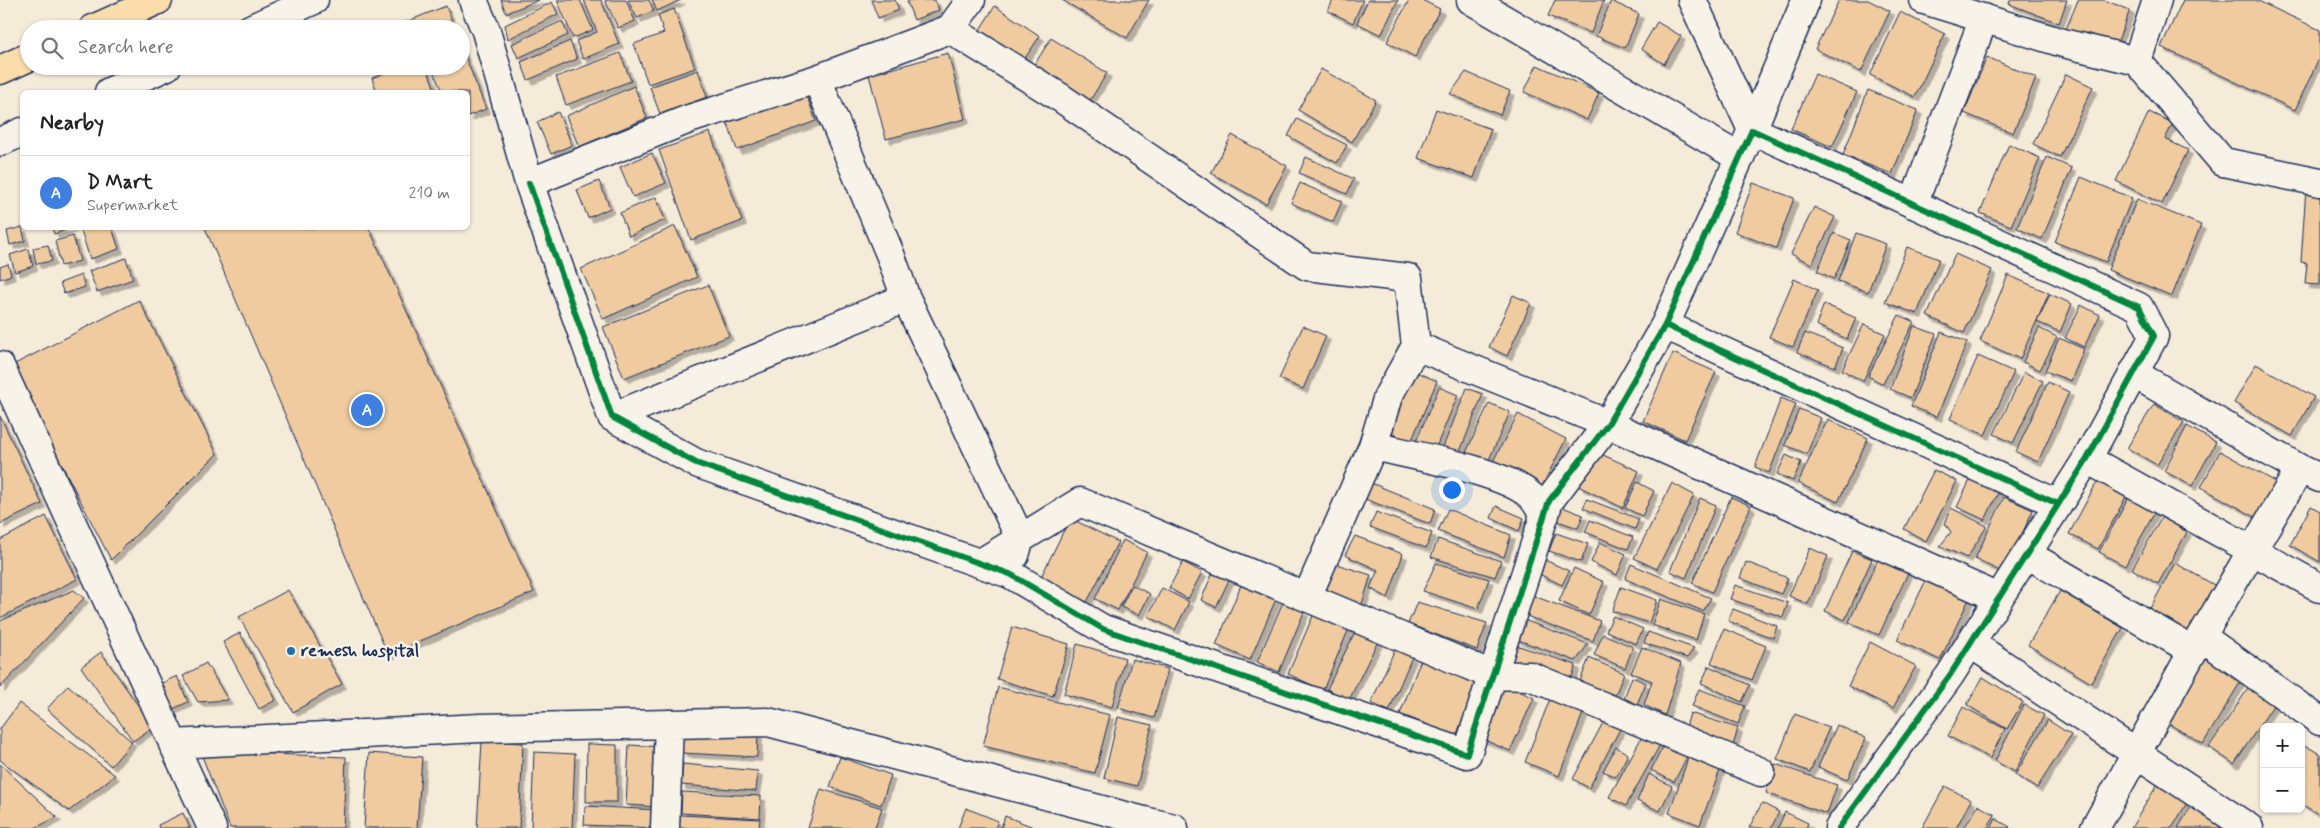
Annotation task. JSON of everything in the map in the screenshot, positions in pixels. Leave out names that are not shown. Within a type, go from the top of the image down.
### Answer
[{"type":"highway","points":[[112,20],[158,0]]},
{"type":"highway","points":[[0,70],[20,61]]},
{"type":"street","points":[[270,20],[314,0]]},
{"type":"street","points":[[473,0],[486,31],[529,183],[612,417],[696,463],[1010,574],[1103,630],[1467,754],[1549,501],[1608,424],[1665,325],[1740,158],[1806,0]]},
{"type":"street","points":[[529,183],[689,119],[817,79],[950,29],[971,0]]},
{"type":"street","points":[[1471,0],[1740,158]]},
{"type":"street","points":[[1692,0],[1752,130],[2139,307],[2154,336],[2087,459],[1950,675],[1839,828]]},
{"type":"street","points":[[1924,0],[2064,43],[2137,61],[2223,162],[2320,182]]},
{"type":"street","points":[[2137,61],[2157,0]]},
{"type":"street","points":[[1913,204],[1984,18]]},
{"type":"street","points":[[950,29],[1061,98],[1307,266],[1408,278],[1416,346],[1388,396],[1374,446],[1307,597]]},
{"type":"street","points":[[113,90],[147,75]]},
{"type":"street","points":[[817,79],[890,254],[906,298],[1020,538],[1010,574]]},
{"type":"street","points":[[0,142],[20,133]]},
{"type":"street","points":[[612,417],[906,298]]},
{"type":"street","points":[[1665,325],[2058,504]]},
{"type":"street","points":[[1416,346],[1608,424],[1999,598]]},
{"type":"street","points":[[0,366],[212,828]]},
{"type":"street","points":[[2095,828],[2197,644],[2253,550],[2313,470],[2133,373]]},
{"type":"street","points":[[1374,446],[1462,466],[1510,484],[1531,496],[1544,515]]},
{"type":"street","points":[[2087,459],[2320,588]]},
{"type":"street","points":[[981,563],[1080,502],[1492,675],[1530,676],[1761,772]]},
{"type":"street","points":[[2027,554],[2197,644],[2320,721]]},
{"type":"street","points":[[1970,643],[2249,828]]},
{"type":"street","points":[[174,744],[480,728],[768,722],[1144,824],[1174,828]]},
{"type":"street","points":[[665,828],[669,724]]},
{"type":"building","points":[[501,0],[539,0],[506,13]]},
{"type":"building","points":[[557,0],[580,0],[593,30],[573,38]]},
{"type":"building","points":[[584,0],[601,0],[619,44],[583,59],[576,41],[597,32]]},
{"type":"building","points":[[605,0],[626,0],[635,21],[618,28]]},
{"type":"building","points":[[628,0],[649,0],[654,11],[637,18]]},
{"type":"building","points":[[652,0],[681,0],[657,11]]},
{"type":"building","points":[[871,0],[895,0],[899,10],[878,18]]},
{"type":"building","points":[[911,0],[935,0],[939,10],[914,20],[907,2]]},
{"type":"building","points":[[1062,0],[1149,0],[1127,38]]},
{"type":"building","points":[[1333,0],[1363,0],[1353,23],[1328,11]]},
{"type":"building","points":[[1368,0],[1398,0],[1381,35],[1357,23]]},
{"type":"building","points":[[1409,0],[1422,0],[1440,9],[1415,57],[1387,42]]},
{"type":"building","points":[[1555,0],[1604,0],[1591,33],[1548,16]]},
{"type":"building","points":[[1839,0],[1868,0],[1890,11],[1861,72],[1815,49]]},
{"type":"building","points":[[2010,0],[2067,0],[2059,23],[2009,4]]},
{"type":"building","points":[[2078,0],[2104,0],[2130,10],[2115,48],[2066,29]]},
{"type":"building","points":[[2183,0],[2256,0],[2320,30],[2320,56],[2295,110],[2161,47]]},
{"type":"building","points":[[1611,1],[1639,14],[1625,48],[1596,36]]},
{"type":"building","points":[[552,2],[558,14],[508,39],[505,25]]},
{"type":"building","points":[[446,6],[451,20],[411,20]]},
{"type":"building","points":[[995,6],[1040,36],[1023,61],[979,31]]},
{"type":"building","points":[[674,9],[695,68],[648,84],[634,44],[664,33],[658,15]]},
{"type":"building","points":[[1900,12],[1945,34],[1915,97],[1870,75]]},
{"type":"building","points":[[562,21],[568,35],[518,58],[512,44]]},
{"type":"building","points":[[1657,22],[1681,36],[1664,64],[1641,49]]},
{"type":"building","points":[[1051,38],[1107,73],[1089,102],[1033,67]]},
{"type":"building","points":[[570,41],[577,59],[528,80],[521,62]]},
{"type":"building","points":[[620,53],[631,81],[566,105],[556,77]]},
{"type":"building","points":[[948,53],[965,119],[886,139],[869,75]]},
{"type":"building","points":[[1987,57],[2036,78],[2013,133],[1964,113]]},
{"type":"building","points":[[1537,65],[1599,93],[1587,120],[1524,92]]},
{"type":"building","points":[[470,69],[486,109],[470,115],[470,90],[441,90],[435,75],[470,75]]},
{"type":"building","points":[[1321,69],[1376,100],[1352,142],[1298,110]]},
{"type":"building","points":[[698,70],[707,97],[660,114],[650,87]]},
{"type":"building","points":[[1466,72],[1510,91],[1500,115],[1450,94]]},
{"type":"building","points":[[1815,74],[1857,92],[1832,147],[1791,129]]},
{"type":"building","points":[[2066,74],[2093,87],[2060,157],[2033,144]]},
{"type":"building","points":[[380,75],[429,75],[435,90],[376,90],[372,78]]},
{"type":"building","points":[[634,86],[647,118],[579,147],[566,116]]},
{"type":"building","points":[[1868,90],[1918,110],[1892,174],[1843,155]]},
{"type":"building","points":[[806,94],[816,121],[737,150],[727,122]]},
{"type":"building","points":[[1436,109],[1491,129],[1474,178],[1418,158]]},
{"type":"building","points":[[558,112],[572,145],[551,154],[537,122]]},
{"type":"building","points":[[2149,112],[2173,123],[2165,139],[2188,150],[2162,204],[2116,181]]},
{"type":"building","points":[[1297,119],[1347,145],[1337,163],[1288,136]]},
{"type":"building","points":[[710,132],[742,221],[691,240],[659,150]]},
{"type":"building","points":[[1232,135],[1287,166],[1266,204],[1211,173]]},
{"type":"building","points":[[2009,144],[2040,158],[2011,226],[1980,213]]},
{"type":"building","points":[[652,153],[666,183],[633,197],[620,167]]},
{"type":"building","points":[[1306,157],[1354,179],[1347,194],[1299,173]]},
{"type":"building","points":[[2047,157],[2072,168],[2042,239],[2017,228]]},
{"type":"building","points":[[2081,177],[2132,198],[2106,262],[2055,242]]},
{"type":"building","points":[[599,181],[610,208],[588,218],[577,190]]},
{"type":"building","points":[[1300,183],[1342,201],[1333,222],[1291,203]]},
{"type":"building","points":[[1753,183],[1794,198],[1776,248],[1735,232]]},
{"type":"building","points":[[2306,188],[2320,189],[2320,285],[2305,284],[2307,263],[2301,262]]},
{"type":"building","points":[[656,197],[665,220],[629,236],[620,213]]},
{"type":"building","points":[[2137,199],[2201,225],[2172,296],[2108,270]]},
{"type":"building","points":[[1814,207],[1835,217],[1812,264],[1791,254]]},
{"type":"building","points":[[675,226],[697,277],[603,319],[581,269]]},
{"type":"building","points":[[20,228],[20,230],[23,230],[25,241],[10,245],[7,231]]},
{"type":"building","points":[[53,230],[66,230],[54,234]]},
{"type":"building","points":[[81,230],[113,230],[119,249],[90,259]]},
{"type":"building","points":[[206,230],[370,230],[534,592],[388,655]]},
{"type":"building","points":[[1834,233],[1851,240],[1834,279],[1817,271]]},
{"type":"building","points":[[1856,233],[1886,244],[1868,292],[1838,281]]},
{"type":"building","points":[[73,236],[80,261],[61,266],[55,241]]},
{"type":"building","points":[[48,245],[52,261],[36,264],[33,248]]},
{"type":"building","points":[[1907,247],[1939,259],[1917,314],[1885,302]]},
{"type":"building","points":[[28,249],[33,266],[15,272],[10,255]]},
{"type":"building","points":[[1955,254],[1992,270],[1964,333],[1927,316]]},
{"type":"building","points":[[126,258],[133,279],[97,292],[89,271]]},
{"type":"building","points":[[8,264],[11,275],[0,279],[0,267]]},
{"type":"building","points":[[81,275],[85,287],[64,294],[60,283]]},
{"type":"building","points":[[2008,275],[2049,293],[2020,359],[1980,341]]},
{"type":"building","points":[[1794,279],[1818,290],[1793,347],[1769,337]]},
{"type":"building","points":[[708,285],[729,336],[624,378],[603,327]]},
{"type":"building","points":[[2050,294],[2072,304],[2060,332],[2037,322]]},
{"type":"building","points":[[1513,295],[1531,303],[1507,356],[1489,347]]},
{"type":"building","points":[[139,300],[217,454],[111,560],[11,366]]},
{"type":"building","points":[[1824,304],[1856,318],[1847,339],[1816,325]]},
{"type":"building","points":[[2081,305],[2100,315],[2084,347],[2065,338]]},
{"type":"building","points":[[1899,315],[1914,322],[1883,384],[1868,376]]},
{"type":"building","points":[[1864,324],[1885,334],[1863,381],[1842,370]]},
{"type":"building","points":[[1303,326],[1326,336],[1303,389],[1279,379]]},
{"type":"building","points":[[1914,326],[1936,334],[1911,398],[1890,389]]},
{"type":"building","points":[[2039,328],[2057,337],[2040,370],[2023,362]]},
{"type":"building","points":[[1941,332],[1967,342],[1937,417],[1911,406]]},
{"type":"building","points":[[1805,333],[1843,348],[1835,367],[1797,352]]},
{"type":"building","points":[[2059,338],[2084,349],[2071,381],[2045,371]]},
{"type":"building","points":[[1673,353],[1716,372],[1685,440],[1643,421]]},
{"type":"building","points":[[1978,356],[2014,372],[1985,435],[1950,419]]},
{"type":"building","points":[[2256,364],[2314,397],[2292,436],[2234,403]]},
{"type":"building","points":[[1407,368],[1437,381],[1411,442],[1380,428]]},
{"type":"building","points":[[2024,372],[2043,381],[2013,443],[1994,434]]},
{"type":"building","points":[[2048,382],[2069,392],[2038,462],[2016,452]]},
{"type":"building","points":[[1439,387],[1458,395],[1434,452],[1415,444]]},
{"type":"building","points":[[1467,388],[1483,394],[1457,459],[1441,452]]},
{"type":"building","points":[[1781,398],[1796,404],[1769,473],[1755,467]]},
{"type":"building","points":[[1489,403],[1510,412],[1485,469],[1463,459]]},
{"type":"building","points":[[2154,404],[2184,422],[2157,465],[2127,448]]},
{"type":"building","points":[[1799,409],[1821,418],[1807,454],[1785,445]]},
{"type":"building","points":[[1518,414],[1566,439],[1539,492],[1490,467]]},
{"type":"building","points":[[0,416],[42,504],[0,524]]},
{"type":"building","points":[[1828,419],[1868,438],[1838,502],[1798,483]]},
{"type":"building","points":[[2187,426],[2216,442],[2192,486],[2164,471]]},
{"type":"building","points":[[1594,451],[1639,471],[1623,508],[1578,486]]},
{"type":"building","points":[[2220,451],[2276,482],[2257,518],[2201,487]]},
{"type":"building","points":[[1786,455],[1801,462],[1793,481],[1777,474]]},
{"type":"building","points":[[1934,470],[1957,481],[1926,541],[1904,529]]},
{"type":"building","points":[[1971,478],[1999,491],[1985,520],[1957,507]]},
{"type":"building","points":[[2098,480],[2127,495],[2098,549],[2069,534]]},
{"type":"building","points":[[1637,482],[1654,491],[1642,516],[1625,508]]},
{"type":"building","points":[[1371,483],[1435,509],[1430,524],[1365,499]]},
{"type":"building","points":[[1672,483],[1694,495],[1657,569],[1634,558]]},
{"type":"building","points":[[1731,497],[1751,506],[1712,592],[1692,583]]},
{"type":"building","points":[[2004,497],[2033,510],[2004,573],[1975,559]]},
{"type":"building","points":[[2129,497],[2155,512],[2125,566],[2099,552]]},
{"type":"building","points":[[1700,498],[1716,505],[1686,578],[1670,571]]},
{"type":"building","points":[[1587,499],[1639,519],[1635,529],[1583,508]]},
{"type":"building","points":[[1496,506],[1524,518],[1519,531],[1491,518]]},
{"type":"building","points":[[1560,506],[1583,515],[1578,528],[1555,520]]},
{"type":"building","points":[[2311,506],[2320,511],[2320,562],[2290,545]]},
{"type":"building","points":[[1951,508],[1987,526],[1967,558],[1940,546],[1951,532],[1945,524]]},
{"type":"building","points":[[1448,509],[1511,535],[1504,557],[1438,531]]},
{"type":"building","points":[[1376,512],[1432,533],[1426,548],[1370,527]]},
{"type":"building","points":[[46,516],[77,579],[0,618],[0,540]]},
{"type":"building","points":[[2162,517],[2187,532],[2158,584],[2132,569]]},
{"type":"building","points":[[1070,518],[1118,542],[1087,602],[1040,579]]},
{"type":"building","points":[[1590,520],[1633,537],[1628,549],[1585,532]]},
{"type":"building","points":[[1556,533],[1588,544],[1581,562],[1549,551]]},
{"type":"building","points":[[1355,536],[1403,554],[1388,598],[1370,588],[1378,570],[1345,555]]},
{"type":"building","points":[[1438,539],[1501,561],[1495,577],[1431,557]]},
{"type":"building","points":[[1123,540],[1147,552],[1118,610],[1095,599]]},
{"type":"building","points":[[1600,542],[1626,554],[1617,575],[1591,562]]},
{"type":"building","points":[[1810,548],[1828,556],[1808,604],[1789,596]]},
{"type":"building","points":[[1852,551],[1872,559],[1845,620],[1825,611]]},
{"type":"building","points":[[1878,559],[1908,573],[1879,635],[1849,622]]},
{"type":"building","points":[[1545,560],[1569,571],[1562,585],[1539,574]]},
{"type":"building","points":[[1183,562],[1202,572],[1188,599],[1169,588]]},
{"type":"building","points":[[1330,562],[1371,575],[1361,607],[1319,589]]},
{"type":"building","points":[[1746,562],[1788,578],[1781,594],[1740,578]]},
{"type":"building","points":[[1436,563],[1489,579],[1478,609],[1423,591]]},
{"type":"building","points":[[2175,563],[2225,591],[2198,640],[2148,612]]},
{"type":"building","points":[[1631,564],[1711,598],[1703,611],[1625,579]]},
{"type":"building","points":[[1574,568],[1604,582],[1589,615],[1559,601]]},
{"type":"building","points":[[1214,570],[1230,578],[1216,607],[1201,600]]},
{"type":"building","points":[[1928,576],[1970,597],[1940,660],[1897,640]]},
{"type":"building","points":[[1132,585],[1150,594],[1139,615],[1121,607]]},
{"type":"building","points":[[1241,585],[1276,599],[1250,660],[1216,645]]},
{"type":"building","points":[[1735,585],[1788,603],[1783,617],[1730,599]]},
{"type":"building","points":[[1621,587],[1657,600],[1649,623],[1612,611]]},
{"type":"building","points":[[1162,588],[1189,602],[1175,630],[1148,616]]},
{"type":"building","points":[[74,590],[84,598],[0,688],[0,621]]},
{"type":"building","name":"remesh hospital","points":[[288,590],[342,684],[293,712],[239,617]]},
{"type":"building","points":[[2060,591],[2123,628],[2091,683],[2028,645]]},
{"type":"building","points":[[1526,593],[1600,621],[1593,641],[1529,617],[1523,605]]},
{"type":"building","points":[[1661,599],[1704,614],[1696,640],[1652,625]]},
{"type":"building","points":[[1283,602],[1304,612],[1279,672],[1257,662]]},
{"type":"building","points":[[1417,602],[1487,623],[1477,650],[1408,624]]},
{"type":"building","points":[[1733,609],[1777,626],[1773,638],[1728,621]]},
{"type":"building","points":[[1315,611],[1350,626],[1323,690],[1288,674]]},
{"type":"building","points":[[1613,616],[1643,629],[1636,644],[1606,631]]},
{"type":"building","points":[[1516,617],[1588,644],[1576,661],[1521,641],[1510,636]]},
{"type":"building","points":[[1359,624],[1381,635],[1349,700],[1327,689]]},
{"type":"building","points":[[1012,627],[1069,644],[1053,696],[997,679]]},
{"type":"building","points":[[1724,629],[1766,646],[1752,680],[1711,663]]},
{"type":"building","points":[[1648,632],[1694,648],[1687,658],[1644,643]]},
{"type":"building","points":[[240,633],[276,700],[259,709],[223,642]]},
{"type":"building","points":[[1603,634],[1633,647],[1625,668],[1594,655]]},
{"type":"building","points":[[1870,642],[1916,666],[1893,708],[1848,686]]},
{"type":"building","points":[[1510,643],[1576,665],[1569,685],[1503,662]]},
{"type":"building","points":[[1077,644],[1125,658],[1112,707],[1064,694]]},
{"type":"building","points":[[1642,647],[1681,663],[1665,715],[1644,705],[1652,681],[1631,673]]},
{"type":"building","points":[[1395,649],[1412,657],[1389,711],[1371,703]]},
{"type":"building","points":[[2198,649],[2244,676],[2203,744],[2157,717]]},
{"type":"building","points":[[101,652],[153,727],[133,741],[81,667]]},
{"type":"building","points":[[1423,654],[1480,677],[1456,736],[1400,714]]},
{"type":"building","points":[[1589,658],[1624,673],[1612,703],[1577,689]]},
{"type":"building","points":[[1132,659],[1168,669],[1154,718],[1118,708]]},
{"type":"building","points":[[206,663],[228,700],[198,702],[183,676]]},
{"type":"building","points":[[1709,666],[1750,685],[1742,702],[1701,683]]},
{"type":"building","points":[[177,676],[188,702],[173,709],[162,683]]},
{"type":"building","points":[[1632,677],[1646,683],[1637,704],[1624,698]]},
{"type":"building","points":[[1983,677],[2023,702],[2007,729],[1967,705]]},
{"type":"building","points":[[2255,678],[2280,695],[2234,764],[2209,747]]},
{"type":"building","points":[[1499,682],[1534,698],[1510,751],[1475,736]]},
{"type":"building","points":[[68,685],[132,742],[111,766],[47,709]]},
{"type":"building","points":[[998,687],[1110,715],[1095,773],[983,746]]},
{"type":"building","points":[[1699,689],[1745,706],[1738,724],[1692,706]]},
{"type":"building","points":[[1552,694],[1585,708],[1559,776],[1525,762]]},
{"type":"building","points":[[19,703],[115,775],[69,811],[0,760],[0,729]]},
{"type":"building","points":[[2024,705],[2044,715],[2015,772],[1995,761]]},
{"type":"building","points":[[1963,707],[2005,729],[1990,758],[1948,736]]},
{"type":"building","points":[[1690,713],[1738,728],[1733,746],[1685,731]]},
{"type":"building","points":[[1795,714],[1829,728],[1810,772],[1777,759]]},
{"type":"building","points":[[1118,717],[1152,725],[1137,786],[1104,778]]},
{"type":"building","points":[[2048,720],[2071,735],[2037,788],[2015,775]]},
{"type":"building","points":[[1604,721],[1620,729],[1589,788],[1573,779]]},
{"type":"building","points":[[1837,725],[1866,738],[1847,780],[1818,767]]},
{"type":"building","points":[[683,730],[758,734],[757,757],[682,753]]},
{"type":"building","points":[[1644,733],[1661,743],[1626,806],[1609,797]]},
{"type":"building","points":[[482,741],[523,743],[519,828],[477,828]]},
{"type":"building","points":[[1666,741],[1689,753],[1674,782],[1651,770]]},
{"type":"building","points":[[587,744],[617,745],[617,802],[586,802]]},
{"type":"building","points":[[629,745],[663,747],[660,807],[626,805]]},
{"type":"building","points":[[2305,745],[2320,754],[2320,815],[2305,806]]},
{"type":"building","points":[[1616,747],[1628,754],[1616,777],[1603,771]]},
{"type":"building","points":[[1691,750],[1723,762],[1700,825],[1669,813]]},
{"type":"building","points":[[200,751],[346,757],[343,828],[230,828]]},
{"type":"building","points":[[534,752],[575,754],[572,828],[531,828]]},
{"type":"building","points":[[369,753],[422,757],[417,828],[364,828]]},
{"type":"building","points":[[840,757],[891,775],[881,805],[830,787]]},
{"type":"building","points":[[0,764],[57,817],[35,828],[0,828]]},
{"type":"building","points":[[683,764],[758,771],[756,791],[681,785]]},
{"type":"building","points":[[1775,764],[1837,785],[1827,814],[1766,793]]},
{"type":"building","points":[[1649,774],[1672,786],[1660,811],[1637,801]]},
{"type":"building","points":[[2162,777],[2191,796],[2172,828],[2131,828]]},
{"type":"building","points":[[1945,786],[1971,800],[1956,828],[1922,828]]},
{"type":"building","points":[[821,789],[882,808],[875,828],[808,828]]},
{"type":"building","points":[[682,792],[761,796],[760,818],[681,813]]},
{"type":"building","points":[[1762,803],[1779,812],[1771,828],[1749,828]]},
{"type":"building","points":[[2193,803],[2227,828],[2178,828]]},
{"type":"building","points":[[1978,805],[1995,815],[1987,828],[1964,828]]},
{"type":"building","points":[[585,806],[657,810],[657,828],[584,825]]},
{"type":"building","points":[[966,808],[998,821],[995,828],[958,828]]},
{"type":"building","points":[[1785,812],[1808,823],[1806,828],[1778,828]]},
{"type":"building","points":[[183,813],[190,828],[159,828],[158,825]]},
{"type":"building","points":[[680,815],[760,819],[759,828],[679,828]]},
{"type":"building","points":[[1005,816],[1036,828],[1001,828]]},
{"type":"building","points":[[1996,819],[2010,827],[1991,828]]},
{"type":"cycle path","points":[[1665,325],[1752,130],[2139,307],[2154,336],[2087,459],[1950,675],[1839,828]]},
{"type":"cycle path","points":[[529,183],[612,417],[696,463],[1010,574],[1103,629],[1467,754],[1549,501],[1608,424],[1665,325],[2058,504]]},
{"type":"place","name":"D Mart","points":[[367,410]]},
{"type":"place","name":"remesh hospital","points":[[291,651]]}]
